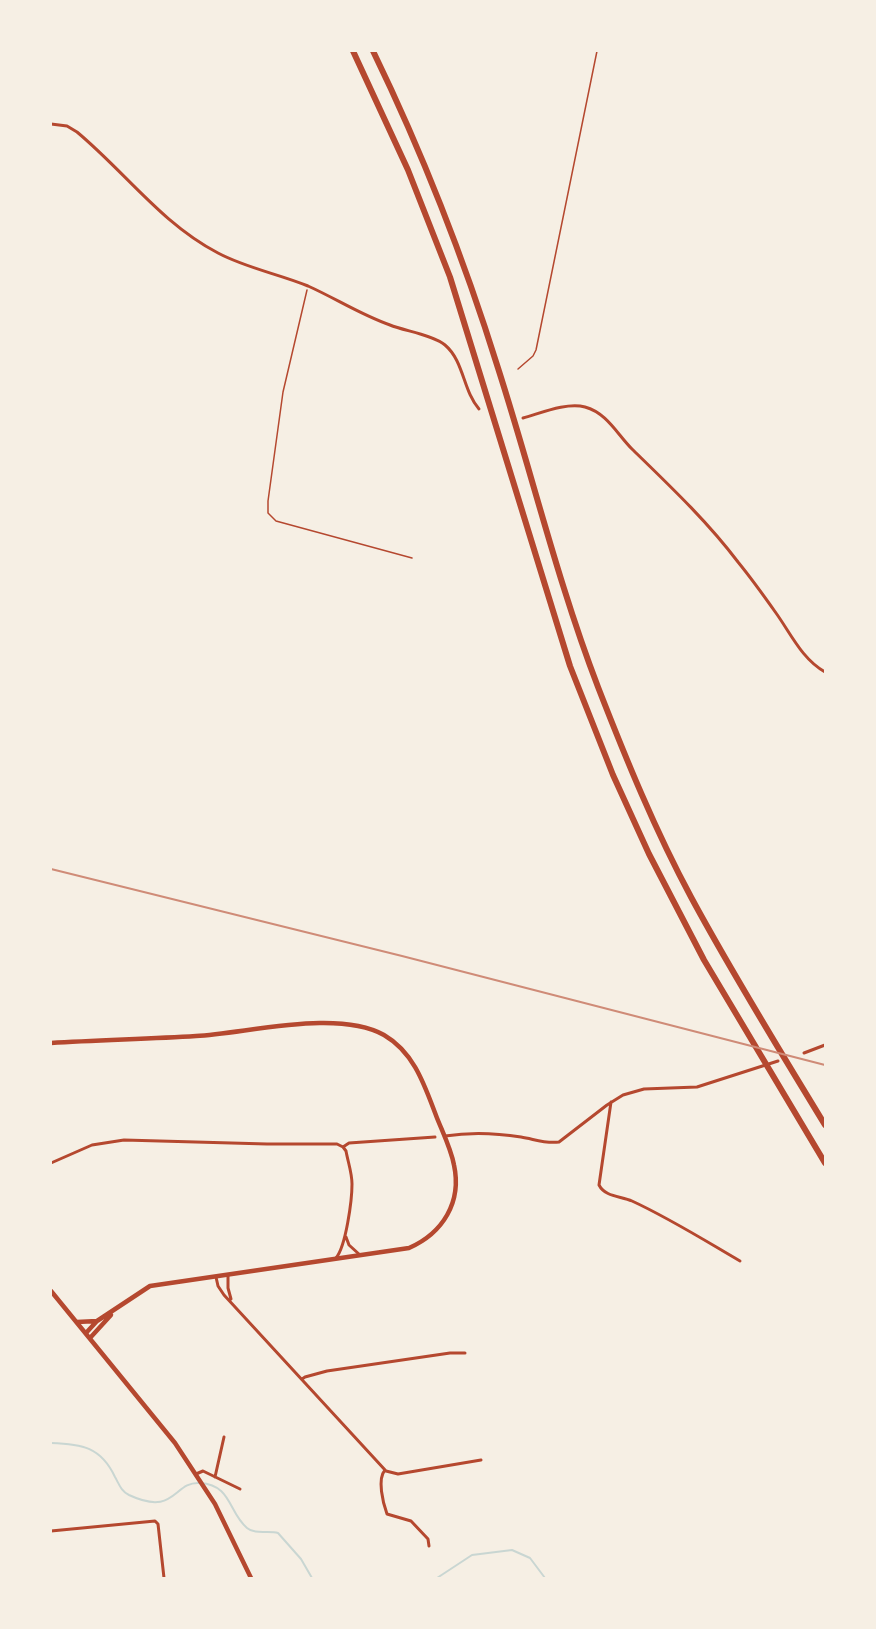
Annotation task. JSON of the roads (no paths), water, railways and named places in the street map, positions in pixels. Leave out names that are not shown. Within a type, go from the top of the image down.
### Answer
[{"type":"highway","points":[[353,51],[408,170],[450,277],[570,666],[613,775],[649,854],[704,960],[825,1163]]},
{"type":"highway","points":[[373,51],[424,162],[471,284],[584,646],[630,766],[690,895],[737,981],[825,1125]]},
{"type":"street","points":[[51,123],[67,126],[77,132],[171,221],[206,246],[238,262],[308,286],[387,324],[445,345],[456,359],[470,397],[479,409]]},
{"type":"street","points":[[523,418],[579,406],[595,411],[609,422],[725,546],[777,614],[797,645],[810,661],[825,672]]},
{"type":"street","points":[[51,1043],[199,1036],[252,1028],[327,1024],[358,1025],[387,1037],[410,1059],[419,1072],[453,1161],[456,1184],[452,1209],[446,1219],[429,1236],[409,1248],[150,1286],[97,1321],[77,1323]]},
{"type":"street","points":[[804,1053],[825,1045]]},
{"type":"street","points":[[444,1136],[476,1133],[521,1137],[550,1143],[559,1142],[623,1095],[644,1089],[697,1087],[778,1061]]},
{"type":"street","points":[[611,1102],[599,1185],[601,1190],[630,1200],[740,1261]]},
{"type":"street","points":[[343,1147],[350,1143],[435,1137]]},
{"type":"street","points":[[51,1163],[92,1145],[124,1140],[337,1144],[346,1151],[352,1184],[343,1248],[335,1259]]},
{"type":"street","points":[[345,1236],[349,1245],[360,1256]]},
{"type":"street","points":[[228,1275],[228,1293],[233,1304]]},
{"type":"street","points":[[216,1277],[218,1286],[233,1304],[385,1470],[398,1474],[481,1460]]},
{"type":"street","points":[[51,1291],[175,1443],[206,1490],[251,1578]]},
{"type":"street","points":[[88,1336],[114,1311]]},
{"type":"street","points":[[88,1336],[97,1321]]},
{"type":"street","points":[[302,1379],[327,1371],[450,1353],[465,1353]]},
{"type":"street","points":[[215,1477],[224,1437]]},
{"type":"street","points":[[385,1470],[381,1482],[387,1514],[411,1521],[428,1539],[429,1546]]},
{"type":"street","points":[[196,1475],[203,1471],[240,1489]]},
{"type":"street","points":[[51,1531],[155,1521],[158,1524],[164,1578]]},
{"type":"waterway","points":[[51,1443],[81,1446],[97,1453],[110,1467],[124,1491],[144,1501],[165,1500],[191,1484],[200,1483],[218,1489],[224,1494],[247,1528],[254,1531],[278,1533],[301,1559],[312,1578]]},
{"type":"waterway","points":[[437,1578],[472,1555],[512,1550],[530,1558],[545,1578]]},
{"type":"railway","points":[[51,869],[402,956],[825,1065]]}]
